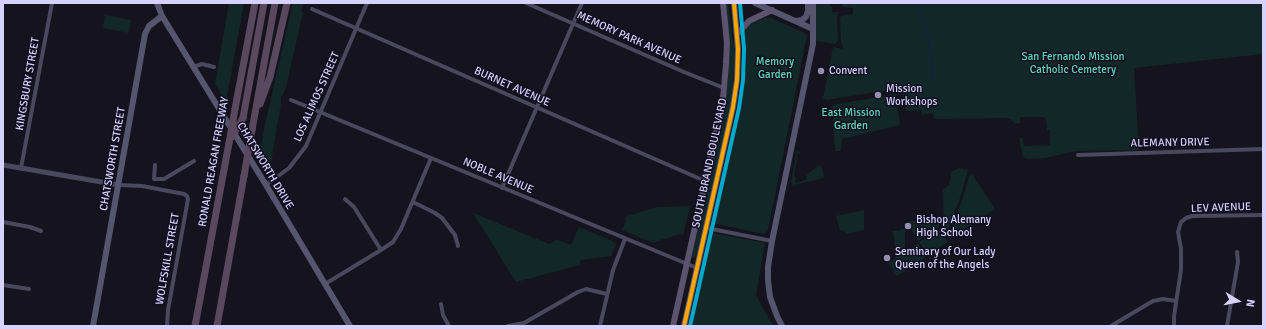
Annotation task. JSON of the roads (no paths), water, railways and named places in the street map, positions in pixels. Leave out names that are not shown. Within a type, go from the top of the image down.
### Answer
[{"type":"highway","name":"RONALD REAGAN FREEWAY","points":[[195,326],[255,3]]},
{"type":"highway","points":[[260,87],[254,72],[265,3]]},
{"type":"highway","points":[[229,142],[243,118],[265,3]]},
{"type":"highway","points":[[217,326],[275,3]]},
{"type":"highway","points":[[254,119],[270,77],[287,3]]},
{"type":"main road","points":[[157,3],[162,16]]},
{"type":"main road","name":"SOUTH BRAND BOULEVARD","points":[[672,326],[719,121],[724,88],[727,43],[723,3]]},
{"type":"main road","name":"SOUTH BRAND BOULEVARD","points":[[684,326],[733,107],[738,69],[738,32],[734,3]]},
{"type":"main road","points":[[755,3],[814,29]]},
{"type":"main road","points":[[796,21],[806,17],[808,3]]},
{"type":"main road","points":[[782,326],[774,308],[768,280],[768,267],[772,241],[813,44],[813,3]]},
{"type":"main road","points":[[738,32],[749,21],[772,10]]},
{"type":"main road","name":"CHATSWORTH DRIVE","points":[[162,16],[350,326]]},
{"type":"main road","name":"CHATSWORTH STREET","points":[[93,326],[146,30],[148,26],[162,16]]},
{"type":"street","name":"KINGSBURY STREET","points":[[21,168],[52,3]]},
{"type":"street","name":"LOS ALIMOS STREET","points":[[266,186],[289,168],[306,146],[367,3]]},
{"type":"street","name":"MEMORY PARK AVENUE","points":[[526,3],[724,88]]},
{"type":"street","points":[[502,188],[582,3]]},
{"type":"street","name":"BURNET AVENUE","points":[[312,9],[705,181]]},
{"type":"street","points":[[193,67],[202,64],[214,67]]},
{"type":"street","name":"NOBLE AVENUE","points":[[291,100],[686,265],[697,268]]},
{"type":"street","name":"ALEMANY DRIVE","points":[[1078,155],[1263,149]]},
{"type":"street","points":[[325,284],[393,242],[401,229],[431,158]]},
{"type":"street","points":[[154,179],[164,180],[194,162]]},
{"type":"street","points":[[3,164],[119,185],[153,188],[155,166]]},
{"type":"street","name":"WOLFSKILL STREET","points":[[153,188],[184,194],[188,199],[168,310],[167,326]]},
{"type":"street","points":[[345,199],[354,208],[381,250]]},
{"type":"street","points":[[413,202],[442,218],[455,235],[458,246]]},
{"type":"street","name":"LEV AVENUE","points":[[1176,301],[1181,265],[1178,232],[1182,222],[1188,217],[1196,216],[1263,216]]},
{"type":"street","points":[[3,222],[30,227],[40,231]]},
{"type":"street","points":[[707,228],[772,241]]},
{"type":"street","points":[[600,326],[613,270],[625,239]]},
{"type":"street","points":[[1227,326],[1238,262],[1237,252]]},
{"type":"street","points":[[3,286],[29,289]]},
{"type":"street","points":[[508,326],[524,323],[578,292],[586,289],[607,294]]},
{"type":"street","points":[[1110,326],[1149,303],[1163,299],[1176,301],[1174,326]]},
{"type":"street","points":[[441,304],[443,315],[449,326]]},
{"type":"waterway","points":[[918,3],[928,35],[932,66],[932,81]]},
{"type":"place","name":"Convent","points":[[821,71]]},
{"type":"place","name":"Mission Workshops","points":[[878,95]]},
{"type":"place","name":"Bishop Alemany High School","points":[[908,226]]},
{"type":"place","name":"Seminary of Our Lady Queen of the Angels","points":[[887,258]]},
{"type":"park label","name":"San Fernando Mission Catholic Cemetery","points":[[1073,63]]},
{"type":"park label","name":"Memory Garden","points":[[775,68]]},
{"type":"park label","name":"East Mission Garden","points":[[851,119]]}]
